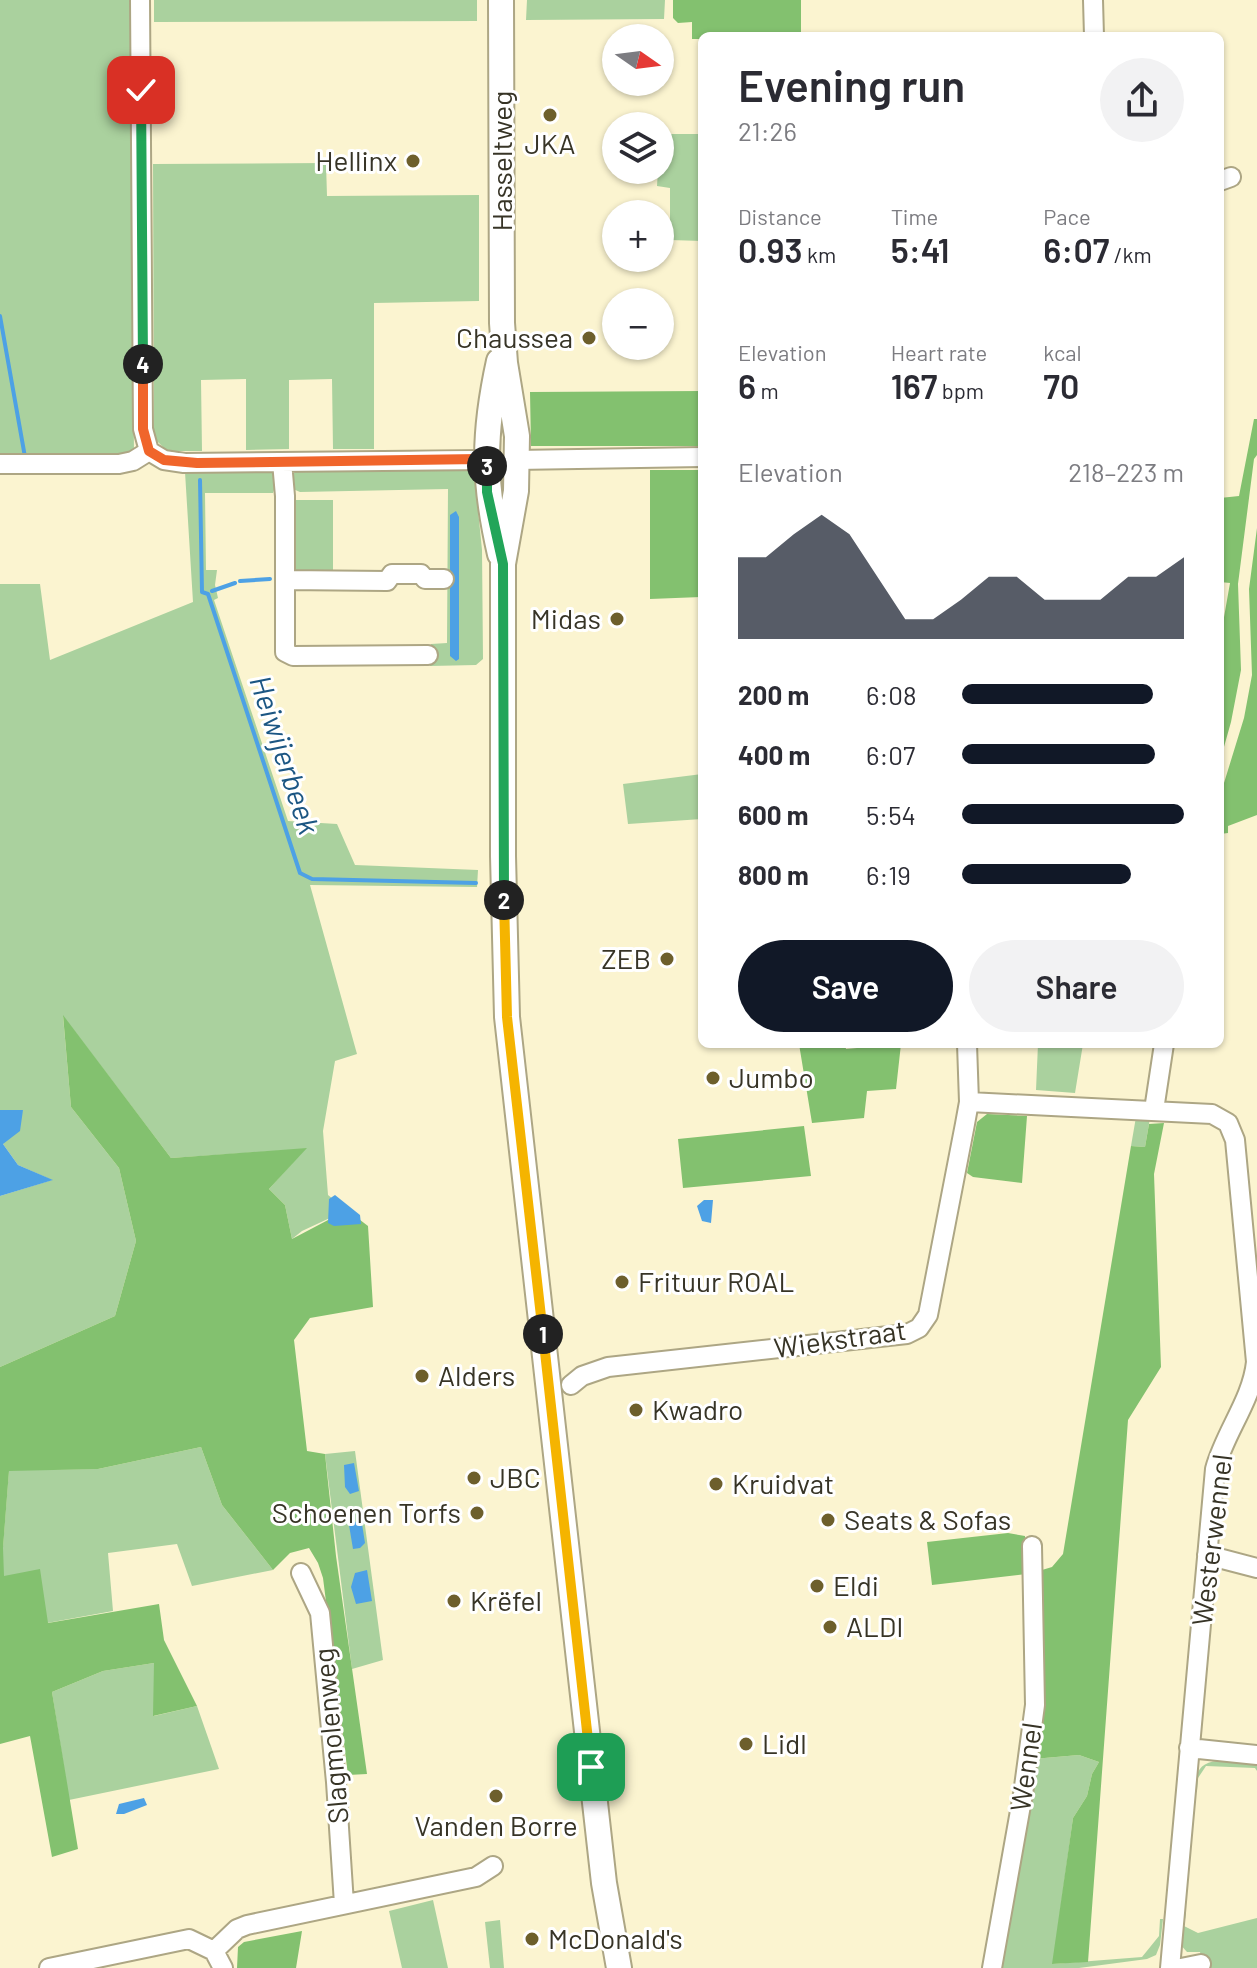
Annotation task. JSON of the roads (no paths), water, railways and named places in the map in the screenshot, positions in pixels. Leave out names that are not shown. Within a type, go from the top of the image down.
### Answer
[{"type":"main road","name":"Hasseltweg","points":[[501,0],[502,323],[499,361],[487,426],[487,492],[503,564]]},
{"type":"main road","name":"Hasseltweg","points":[[502,323],[517,436],[516,491],[503,564],[503,856],[507,1017],[604,1883],[619,1968]]},
{"type":"main road","points":[[487,460],[492,470],[502,473],[512,469],[516,460]]},
{"type":"main road","name":"Hasseltweg","points":[[604,1883],[602,1903],[606,1968]]},
{"type":"street","points":[[140,0],[143,429],[149,451],[164,460],[184,463],[487,460]]},
{"type":"street","points":[[1093,0],[1094,32]]},
{"type":"street","points":[[0,464],[119,464],[133,461],[149,451]]},
{"type":"street","points":[[516,460],[698,457]]},
{"type":"street","points":[[282,462],[285,652],[293,656],[428,655]]},
{"type":"street","points":[[285,580],[387,581],[392,574],[421,574],[425,579],[444,579]]},
{"type":"street","name":"Wiekstraat","points":[[571,1385],[582,1376],[608,1367],[907,1334],[919,1328],[928,1315],[969,1102],[967,1048]]},
{"type":"street","points":[[1154,1110],[1163,1048]]},
{"type":"street","name":"Westerwennel","points":[[969,1102],[1212,1114],[1228,1123],[1235,1140],[1256,1362],[1247,1395],[1221,1447],[1215,1469],[1170,1968]]},
{"type":"street","points":[[1207,1555],[1257,1568]]},
{"type":"street","name":"Wennel","points":[[992,1968],[1023,1794],[1035,1705],[1037,1557]]},
{"type":"street","name":"Slagmolenweg","points":[[301,1573],[320,1613],[344,1904]]},
{"type":"street","points":[[1189,1748],[1257,1755]]},
{"type":"street","points":[[214,1951],[237,1929],[247,1925],[476,1877],[493,1866]]},
{"type":"street","points":[[49,1968],[189,1939],[214,1951],[223,1968]]},
{"type":"street","points":[[1181,1968],[1201,1964]]},
{"type":"water","points":[[456,511],[459,517],[459,659],[456,661],[450,656],[450,515]]},
{"type":"water","points":[[0,1110],[23,1110],[20,1131],[3,1144],[18,1165],[53,1180],[0,1196]]},
{"type":"water","points":[[335,1195],[360,1215],[361,1224],[334,1226],[328,1223],[329,1199]]},
{"type":"water","points":[[704,1200],[713,1200],[711,1223],[702,1221],[697,1206]]},
{"type":"water","points":[[354,1463],[359,1491],[350,1494],[345,1487],[344,1465]]},
{"type":"water","points":[[353,1521],[362,1524],[365,1543],[353,1549],[349,1525]]},
{"type":"water","points":[[367,1570],[372,1601],[356,1604],[351,1587],[355,1573]]},
{"type":"water","points":[[144,1798],[147,1805],[116,1814],[119,1804]]},
{"type":"waterway","name":"Heiwijerbeek","points":[[0,316],[27,457]]},
{"type":"waterway","name":"Heiwijerbeek","points":[[200,480],[202,592],[208,594],[300,873],[312,879],[476,883]]},
{"type":"waterway","points":[[240,581],[270,579]]},
{"type":"waterway","points":[[212,591],[235,583]]},
{"type":"place","name":"JKA","points":[[550,115]]},
{"type":"place","name":"Hellinx","points":[[413,161]]},
{"type":"place","name":"Chaussea","points":[[589,338]]},
{"type":"place","name":"Midas","points":[[617,619]]},
{"type":"place","name":"ZEB","points":[[667,959]]},
{"type":"place","name":"Jumbo","points":[[713,1078]]},
{"type":"place","name":"Frituur ROAL","points":[[622,1282]]},
{"type":"place","name":"Alders","points":[[422,1376]]},
{"type":"place","name":"Kwadro","points":[[636,1410]]},
{"type":"place","name":"JBC","points":[[474,1478]]},
{"type":"place","name":"Kruidvat","points":[[716,1484]]},
{"type":"place","name":"Schoenen Torfs","points":[[477,1513]]},
{"type":"place","name":"Seats & Sofas","points":[[828,1520]]},
{"type":"place","name":"Eldi","points":[[817,1586]]},
{"type":"place","name":"Krëfel","points":[[454,1601]]},
{"type":"place","name":"ALDI","points":[[830,1627]]},
{"type":"place","name":"Lidl","points":[[746,1744]]},
{"type":"place","name":"Vanden Borre","points":[[496,1796]]},
{"type":"place","name":"McDonald's","points":[[532,1939]]}]
